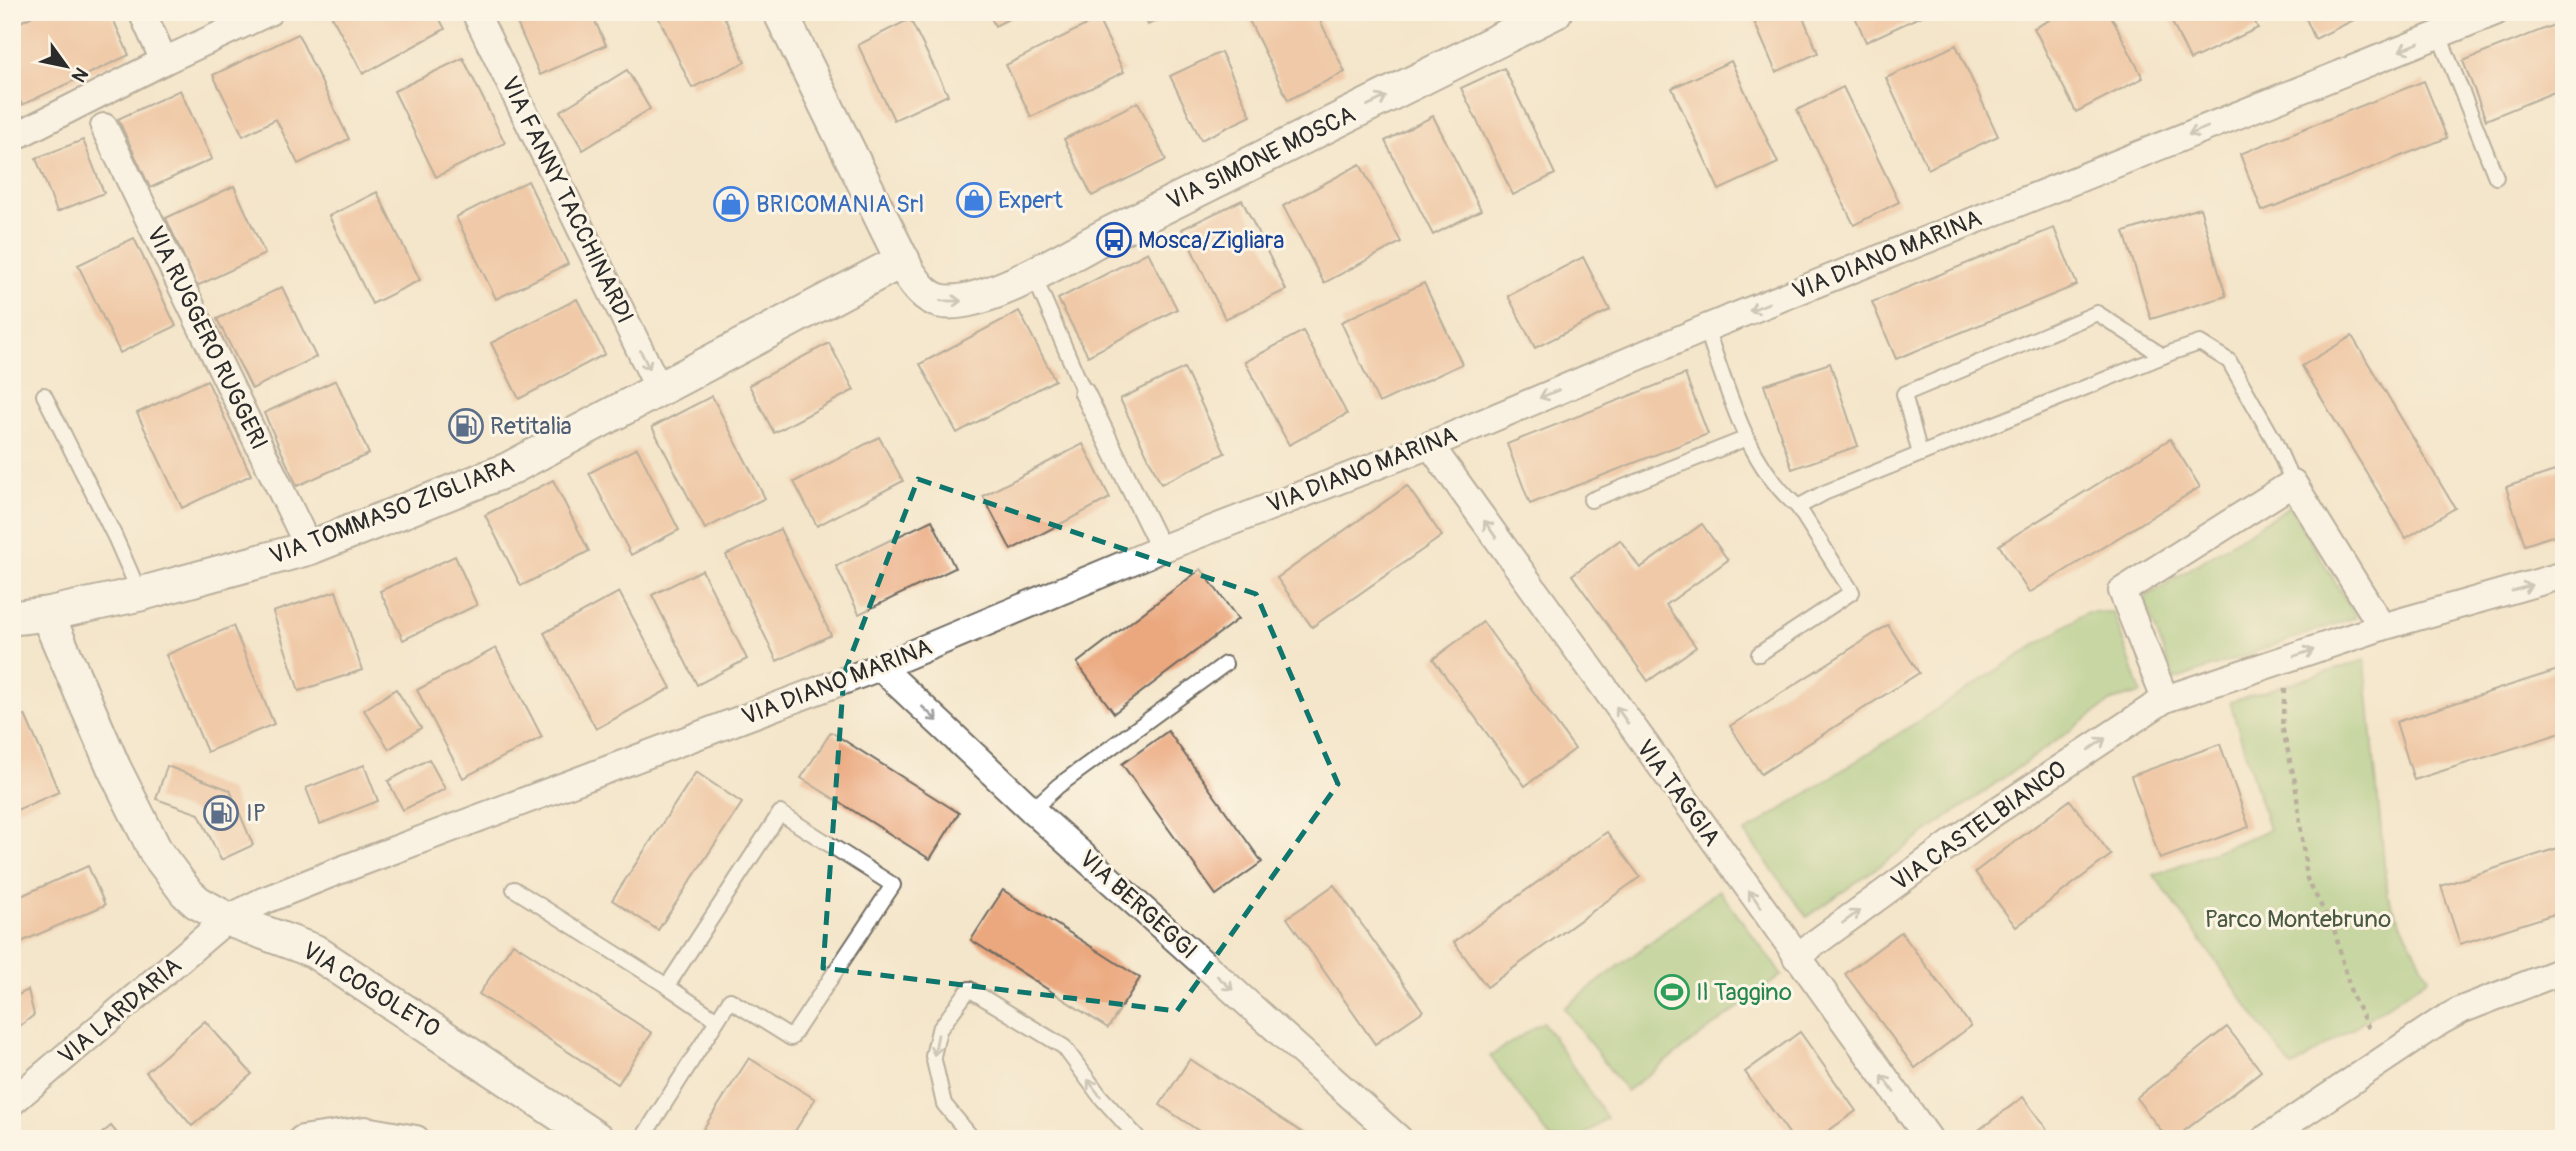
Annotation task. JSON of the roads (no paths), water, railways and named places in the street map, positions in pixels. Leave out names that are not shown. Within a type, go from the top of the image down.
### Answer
[{"type":"street","points":[[142,12],[164,61]]},
{"type":"street","points":[[12,138],[164,61],[269,12]]},
{"type":"street","name":"VIA FANNY TACCHINARDI","points":[[475,12],[659,388]]},
{"type":"street","name":"VIA SIMONE MOSCA","points":[[780,12],[902,260],[922,291],[939,301],[961,302],[975,299],[1033,274],[1555,12]]},
{"type":"street","name":"VIA DIANO MARINA","points":[[227,919],[338,871],[880,667],[1161,549],[1430,445],[1706,328],[2495,12]]},
{"type":"street","name":"VIA RUGGERO RUGGERI","points":[[104,127],[309,548]]},
{"type":"street","name":"VIA TOMMASO ZIGLIARA","points":[[12,618],[47,614],[140,594],[309,548],[507,470],[902,260]]},
{"type":"street","points":[[1084,392],[1161,549]]},
{"type":"street","name":"VIA TAGGIA","points":[[1430,445],[1929,1139]]},
{"type":"street","points":[[2165,699],[2122,591],[2293,483],[2382,627]]},
{"type":"street","name":"VIA CASTELBIANCO","points":[[1796,957],[1989,816],[2165,699],[2382,627],[2564,575]]},
{"type":"street","name":"VIA COGOLETO","points":[[47,614],[114,768],[156,852],[186,892],[227,919],[314,951],[597,1139]]},
{"type":"street","name":"VIA BERGEGGI","points":[[880,667],[1032,810],[1399,1139]]},
{"type":"street","name":"VIA LARDARIA","points":[[12,1102],[227,919]]},
{"type":"street","points":[[2265,1139],[2460,1010],[2560,971]]},
{"type":"street","points":[[302,1139],[365,1130],[416,1139]]},
{"type":"lane","points":[[2439,35],[2496,177]]},
{"type":"lane","points":[[1033,274],[1084,392]]},
{"type":"lane","points":[[1920,454],[1904,394],[2097,313],[2163,356]]},
{"type":"lane","points":[[1706,328],[1740,426],[1779,491],[1798,507],[1852,592],[1759,654]]},
{"type":"lane","points":[[1798,507],[1824,493],[2200,343],[2229,361],[2274,440],[2293,483]]},
{"type":"lane","points":[[44,395],[115,537],[140,594]]},
{"type":"lane","points":[[1591,500],[1747,438]]},
{"type":"lane","points":[[1032,810],[1058,786],[1224,664]]},
{"type":"lane","points":[[642,1139],[730,1000],[791,1038],[893,885],[780,813],[667,986]]},
{"type":"lane","points":[[514,889],[717,1020]]},
{"type":"lane","points":[[2560,971],[2564,998]]},
{"type":"lane","points":[[973,1139],[944,1104],[933,1056],[939,1030],[969,989],[1064,1047],[1100,1096],[1139,1139]]},
{"type":"place","name":"Expert","points":[[974,200]]},
{"type":"place","name":"BRICOMANIA Srl","points":[[731,204]]},
{"type":"place","name":"Mosca/Zigliara","points":[[1114,240]]},
{"type":"place","name":"Retitalia","points":[[466,426]]},
{"type":"place","name":"IP","points":[[221,813]]},
{"type":"place","name":"Il Taggino","points":[[1672,992]]},
{"type":"park label","name":"Parco Montebruno","points":[[2298,919]]}]
